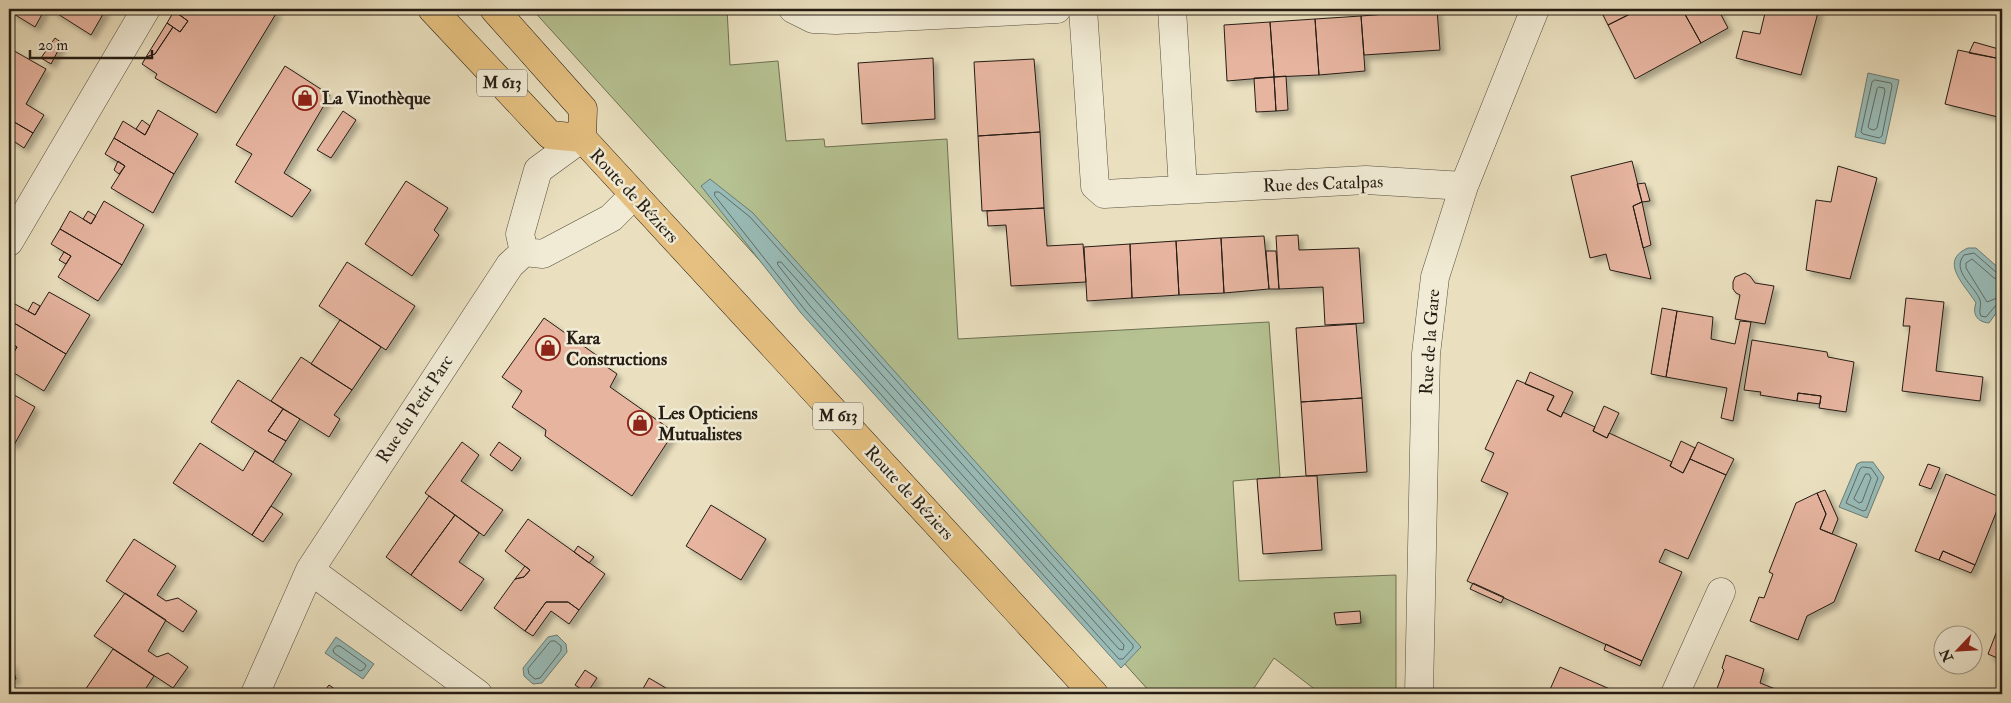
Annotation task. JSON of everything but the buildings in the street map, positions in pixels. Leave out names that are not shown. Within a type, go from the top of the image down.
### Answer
[{"type":"main road","name":"Route de Béziers","points":[[432,9],[550,135],[582,138],[1094,694]]},
{"type":"main road","name":"Route de Béziers","points":[[494,9],[583,109],[582,138]]},
{"type":"street","points":[[9,242],[146,9]]},
{"type":"street","points":[[793,9],[813,19],[836,20],[1057,9]]},
{"type":"street","name":"Rue des Catalpas","points":[[1082,9],[1095,186],[1104,194],[1366,180],[1464,186]]},
{"type":"street","points":[[1172,9],[1183,189]]},
{"type":"street","name":"Rue de la Gare","points":[[1419,694],[1426,354],[1435,277],[1464,186],[1535,9]]},
{"type":"street","points":[[582,138],[538,170],[520,234],[524,252],[543,254],[611,218],[634,195]]},
{"type":"street","name":"Rue du Petit Parc","points":[[255,694],[310,570],[502,276],[510,265],[524,252]]},
{"type":"street","points":[[310,570],[478,694]]},
{"type":"street","points":[[1675,694],[1721,592]]},
{"type":"green space","points":[[532,9],[727,9],[730,65],[778,61],[786,141],[824,139],[825,147],[947,139],[958,339],[1269,322],[1280,477],[1233,481],[1239,581],[1396,575],[1396,694],[1321,694],[1274,658],[1250,694],[1152,694]]},
{"type":"water","points":[[1868,73],[1899,80],[1885,144],[1855,137]]},
{"type":"water","points":[[710,179],[753,213],[1141,647],[1121,668],[801,313],[701,186]]},
{"type":"water","points":[[1968,248],[1976,248],[2002,271],[2002,305],[1989,323],[1981,321],[1976,317],[1976,303],[1961,281],[1954,266],[1959,253]]},
{"type":"water","points":[[1873,462],[1884,477],[1867,518],[1839,507],[1857,464]]},
{"type":"water","points":[[557,635],[566,644],[567,652],[542,683],[533,684],[524,676],[523,668],[548,637]]},
{"type":"water","points":[[336,637],[374,664],[363,679],[325,653]]},
{"type":"place","name":"La Vinothèque","points":[[305,98]]},
{"type":"place","name":"Kara Constructions","points":[[548,348]]},
{"type":"place","name":"Les Opticiens Mutualistes","points":[[640,423]]}]
